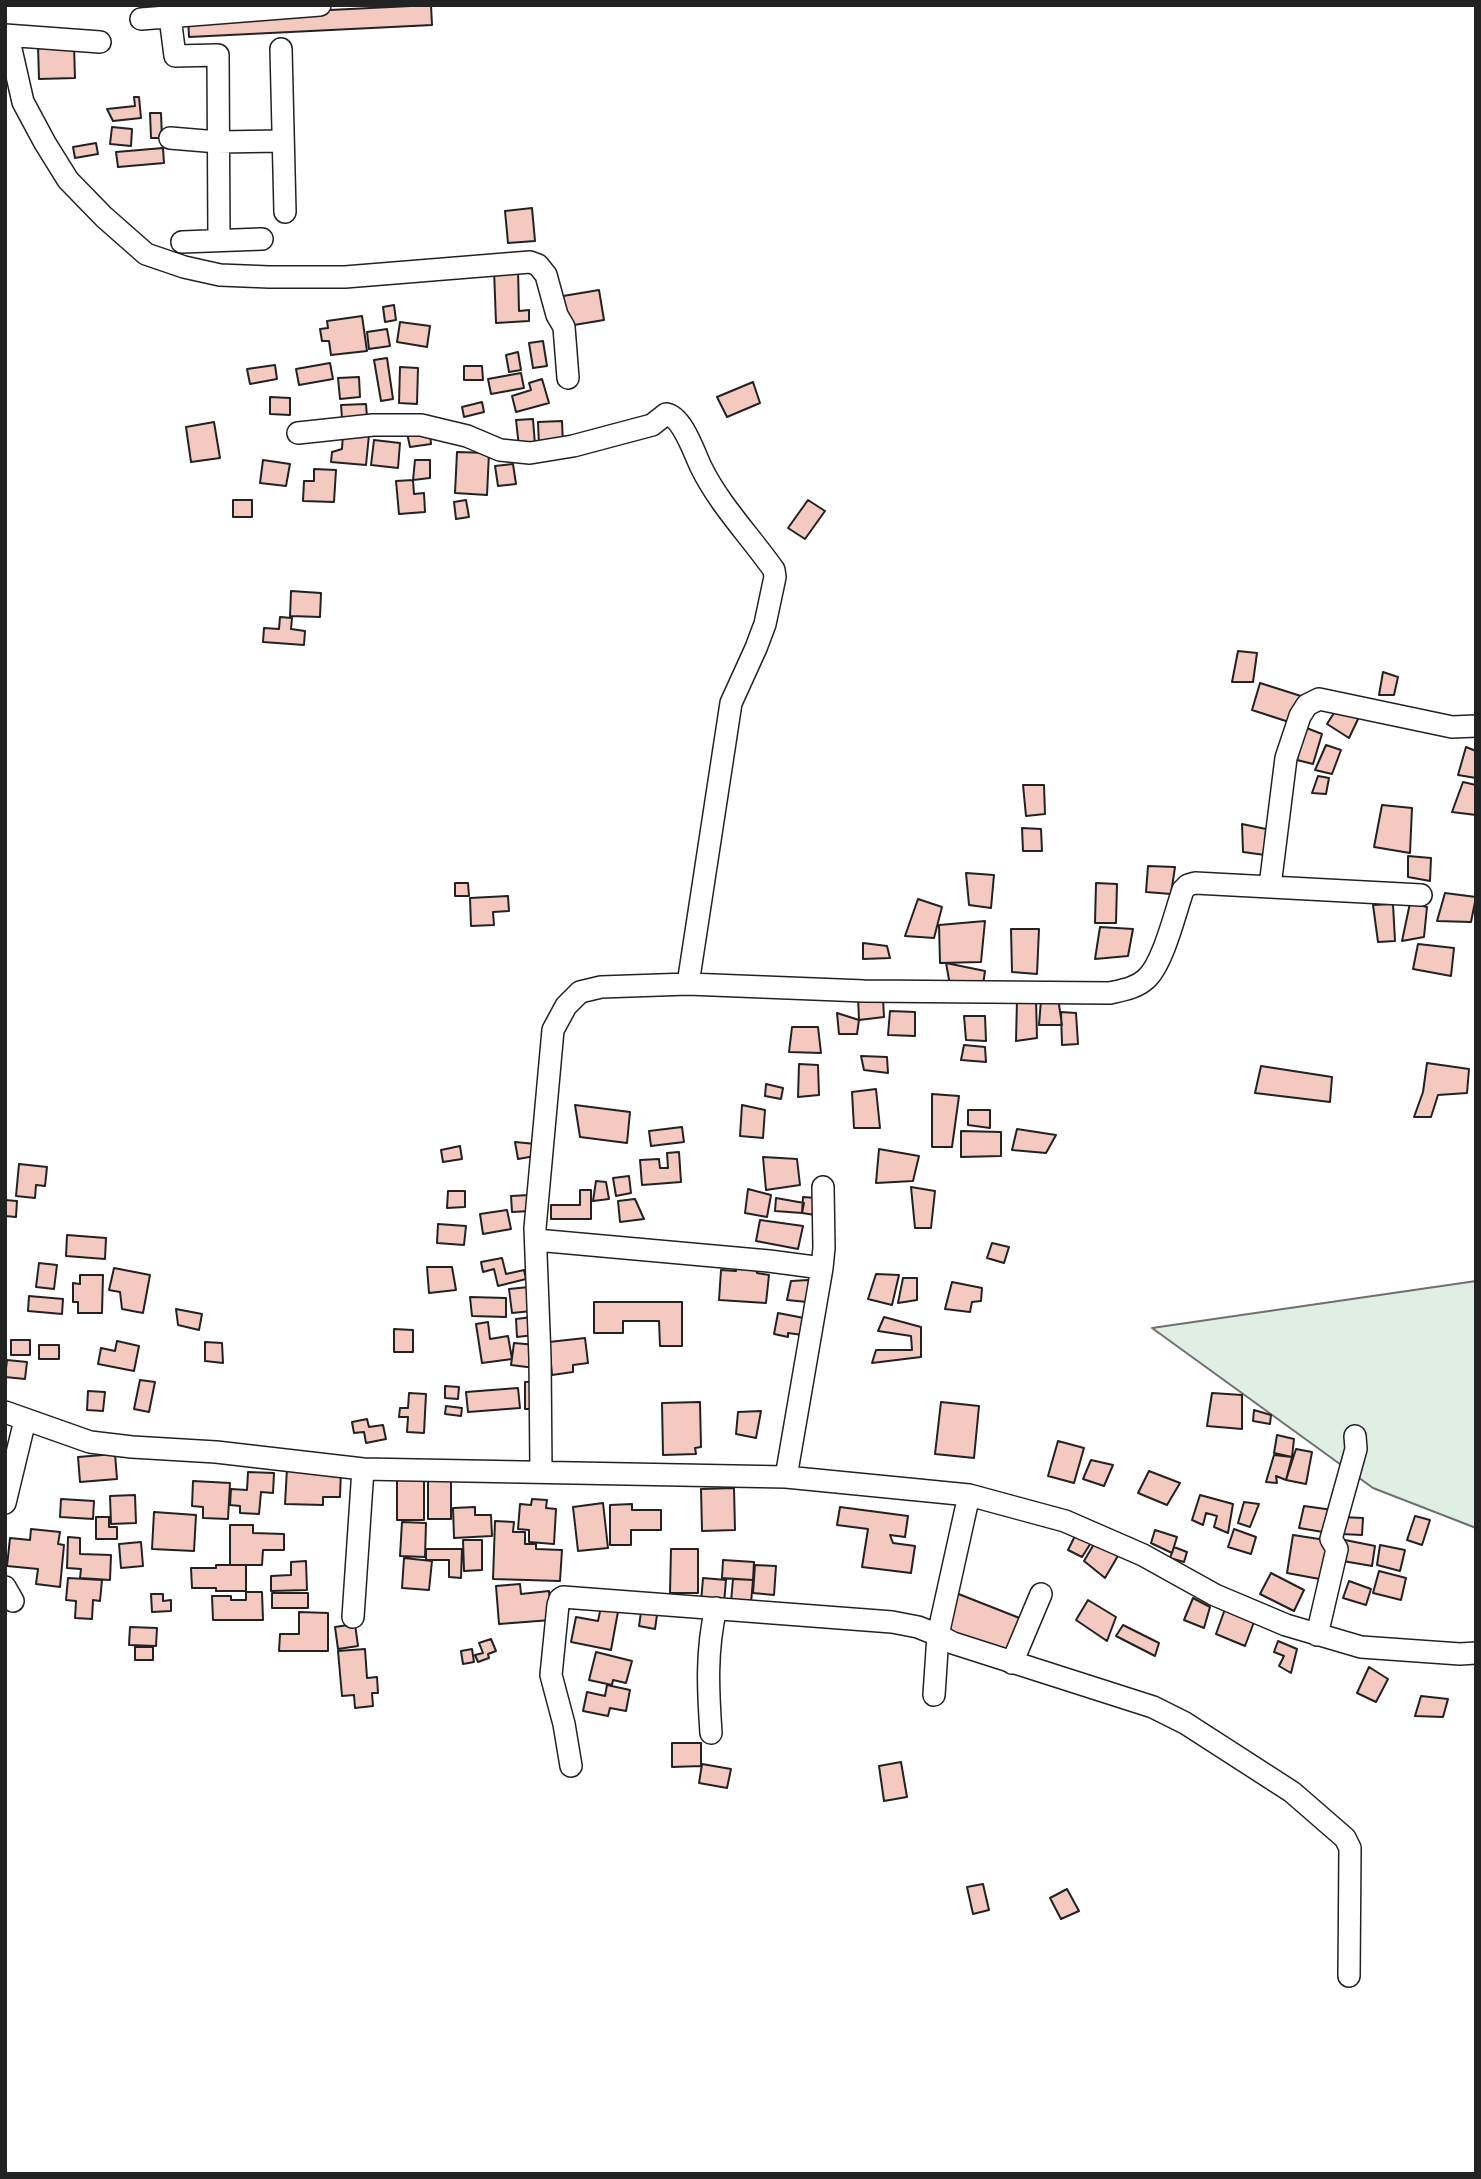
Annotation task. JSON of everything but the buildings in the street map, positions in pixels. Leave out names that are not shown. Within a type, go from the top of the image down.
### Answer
[{"type":"street","points":[[141,19],[240,8],[320,5]]},
{"type":"street","points":[[170,17],[175,56],[218,55],[219,240]]},
{"type":"street","points":[[100,42],[7,36],[23,102],[62,171],[104,217],[146,254],[184,267],[220,275],[270,277],[345,276],[530,262],[543,269],[547,275],[557,315],[564,327],[568,378]]},
{"type":"street","points":[[281,49],[285,212]]},
{"type":"street","points":[[170,138],[218,142],[282,141]]},
{"type":"street","points":[[182,242],[262,239]]},
{"type":"street","points":[[298,433],[373,425],[421,425],[467,436],[500,450],[530,453],[573,446],[652,425],[666,414],[674,416],[680,424],[703,471],[774,570],[775,577],[765,624],[731,703],[688,984]]},
{"type":"street","points":[[1270,886],[1286,758],[1300,716],[1307,705],[1319,699],[1452,727],[1476,726]]},
{"type":"street","points":[[541,1472],[536,1240],[550,1058],[554,1030],[566,1006],[580,992],[601,987],[688,984],[864,991],[1110,993],[1135,987],[1156,967],[1183,890],[1188,885],[1203,882],[1421,895]]},
{"type":"street","points":[[786,1478],[822,1268],[823,1187]]},
{"type":"street","points":[[536,1240],[822,1268]]},
{"type":"street","points":[[5,1503],[15,1416],[90,1442],[216,1452],[363,1469],[786,1478],[969,1494],[1065,1521],[1143,1555],[1215,1595],[1286,1625],[1361,1647],[1476,1653]]},
{"type":"street","points":[[1317,1634],[1337,1549],[1331,1539],[1356,1449],[1355,1436]]},
{"type":"street","points":[[353,1617],[363,1469]]},
{"type":"street","points":[[934,1695],[938,1635],[969,1494]]},
{"type":"street","points":[[1012,1663],[1041,1594]]},
{"type":"street","points":[[571,1766],[564,1724],[551,1675],[560,1599],[716,1608],[892,1622],[918,1627],[953,1643],[1153,1707],[1185,1723],[1292,1792],[1345,1838],[1350,1848],[1349,1976]]},
{"type":"street","points":[[711,1733],[708,1655],[716,1608]]},
{"type":"green space","points":[[1476,1281],[1476,1528],[1373,1488],[1152,1328]]}]
